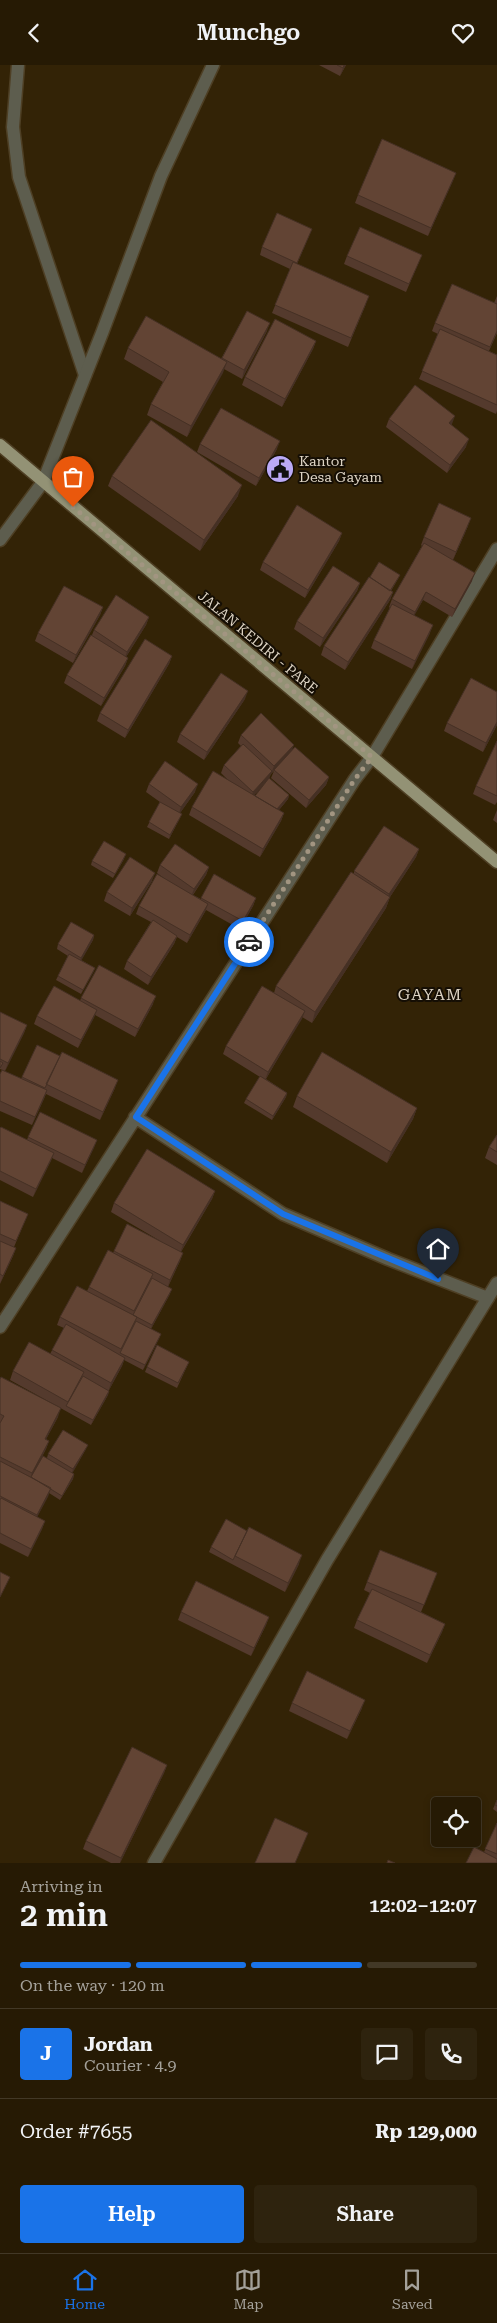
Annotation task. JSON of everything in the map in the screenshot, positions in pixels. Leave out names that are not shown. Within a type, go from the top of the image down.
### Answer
[{"type":"main road","name":"JALAN KEDIRI - PARE","points":[[0,445],[497,862]]},
{"type":"street","points":[[18,65],[12,127],[19,177],[85,375]]},
{"type":"street","points":[[0,540],[43,481],[161,176],[214,65]]},
{"type":"street","points":[[0,1327],[355,779],[372,757],[497,549]]},
{"type":"street","points":[[136,1117],[283,1214],[488,1299]]},
{"type":"street","points":[[154,1863],[327,1560],[497,1283]]},
{"type":"building","points":[[382,139],[456,173],[431,228],[358,195]]},
{"type":"building","points":[[277,213],[312,229],[297,263],[262,247]]},
{"type":"building","points":[[360,227],[422,255],[409,284],[347,256]]},
{"type":"building","points":[[293,262],[369,296],[351,338],[275,305]]},
{"type":"building","points":[[452,284],[497,304],[497,331],[490,347],[435,323]]},
{"type":"building","points":[[247,311],[270,323],[244,370],[222,358]]},
{"type":"building","points":[[146,316],[227,362],[191,426],[151,404],[169,372],[128,348]]},
{"type":"building","points":[[275,319],[316,341],[285,399],[245,377]]},
{"type":"building","points":[[440,329],[497,355],[497,405],[422,371]]},
{"type":"building","points":[[415,385],[455,416],[449,423],[469,439],[450,465],[389,419]]},
{"type":"building","points":[[221,408],[280,441],[259,478],[200,444]]},
{"type":"building","points":[[151,420],[242,485],[204,540],[112,476]]},
{"type":"building","points":[[439,503],[471,518],[456,552],[424,537]]},
{"type":"building","points":[[297,505],[342,533],[308,590],[263,562]]},
{"type":"building","points":[[424,543],[475,573],[455,609],[426,592],[415,612],[392,599]]},
{"type":"building","points":[[379,562],[400,575],[390,591],[370,577]]},
{"type":"building","points":[[333,566],[360,583],[323,638],[297,621]]},
{"type":"building","points":[[369,577],[393,592],[348,662],[324,646]]},
{"type":"building","points":[[64,586],[103,607],[76,655],[38,633]]},
{"type":"building","points":[[116,595],[149,617],[127,652],[94,630]]},
{"type":"building","points":[[392,604],[433,625],[415,661],[374,640]]},
{"type":"building","points":[[91,635],[128,658],[104,698],[67,675]]},
{"type":"building","points":[[145,639],[172,656],[128,730],[100,713]]},
{"type":"building","points":[[221,673],[248,691],[207,752],[180,734]]},
{"type":"building","points":[[471,678],[497,692],[497,722],[486,743],[447,723]]},
{"type":"building","points":[[261,713],[294,745],[274,766],[241,735]]},
{"type":"building","points":[[497,741],[497,796],[476,786]]},
{"type":"building","points":[[243,744],[272,771],[253,792],[224,765]]},
{"type":"building","points":[[295,747],[329,777],[309,800],[274,770]]},
{"type":"building","points":[[165,761],[198,784],[181,807],[149,784]]},
{"type":"building","points":[[213,771],[284,813],[263,849],[192,807]]},
{"type":"building","points":[[269,778],[289,795],[277,809],[255,796]]},
{"type":"building","points":[[160,802],[182,814],[170,835],[149,822]]},
{"type":"building","points":[[384,826],[419,849],[389,894],[354,871]]},
{"type":"building","points":[[104,841],[126,854],[115,874],[92,861]]},
{"type":"building","points":[[175,844],[209,867],[194,889],[160,865]]},
{"type":"building","points":[[130,857],[155,873],[132,908],[107,892]]},
{"type":"building","points":[[351,872],[390,897],[315,1012],[276,986]]},
{"type":"building","points":[[157,874],[208,904],[190,935],[139,906]]},
{"type":"building","points":[[214,874],[256,898],[243,921],[201,898]]},
{"type":"building","points":[[153,920],[177,936],[151,977],[127,961]]},
{"type":"building","points":[[71,922],[94,935],[81,958],[58,944]]},
{"type":"building","points":[[69,954],[95,968],[83,990],[58,976]]},
{"type":"building","points":[[99,965],[156,996],[138,1029],[81,998]]},
{"type":"building","points":[[54,986],[97,1010],[81,1040],[37,1016]]},
{"type":"building","points":[[262,986],[305,1011],[268,1072],[226,1046]]},
{"type":"building","points":[[0,1012],[27,1025],[8,1063],[0,1059]]},
{"type":"building","points":[[37,1045],[60,1056],[45,1088],[22,1077]]},
{"type":"building","points":[[62,1052],[118,1080],[103,1112],[46,1084]]},
{"type":"building","points":[[322,1052],[417,1108],[391,1152],[297,1096]]},
{"type":"building","points":[[2,1070],[47,1090],[35,1117],[0,1101],[0,1074]]},
{"type":"building","points":[[260,1076],[287,1093],[273,1116],[246,1099]]},
{"type":"building","points":[[40,1112],[97,1140],[85,1165],[28,1137]]},
{"type":"building","points":[[1,1127],[54,1153],[36,1189],[0,1171]]},
{"type":"building","points":[[497,1135],[497,1152],[489,1147]]},
{"type":"building","points":[[147,1149],[215,1191],[183,1245],[114,1203]]},
{"type":"building","points":[[0,1201],[28,1214],[16,1241],[0,1234]]},
{"type":"building","points":[[127,1224],[183,1253],[170,1280],[114,1251]]},
{"type":"building","points":[[0,1241],[16,1248],[3,1276],[0,1274]]},
{"type":"building","points":[[108,1250],[153,1274],[134,1311],[89,1287]]},
{"type":"building","points":[[152,1278],[172,1289],[152,1325],[133,1315]]},
{"type":"building","points":[[77,1286],[137,1317],[121,1349],[60,1317]]},
{"type":"building","points":[[136,1321],[161,1334],[145,1365],[120,1353]]},
{"type":"building","points":[[66,1324],[125,1358],[111,1383],[52,1350]]},
{"type":"building","points":[[29,1342],[84,1372],[68,1402],[13,1371]]},
{"type":"building","points":[[157,1345],[189,1362],[178,1383],[147,1367]]},
{"type":"building","points":[[83,1376],[109,1391],[93,1420],[66,1406]]},
{"type":"building","points":[[1,1377],[61,1408],[45,1439],[49,1441],[32,1473],[0,1457],[0,1423],[4,1416],[0,1414]]},
{"type":"building","points":[[63,1430],[88,1445],[73,1469],[48,1454]]},
{"type":"building","points":[[43,1456],[74,1474],[62,1496],[31,1477]]},
{"type":"building","points":[[0,1461],[51,1488],[37,1515],[0,1496]]},
{"type":"building","points":[[1,1498],[45,1521],[31,1549],[0,1533]]},
{"type":"building","points":[[226,1519],[247,1531],[233,1560],[211,1547]]},
{"type":"building","points":[[249,1527],[302,1555],[288,1583],[235,1556]]},
{"type":"building","points":[[380,1550],[437,1573],[424,1605],[367,1582]]},
{"type":"building","points":[[0,1572],[10,1577],[0,1597]]},
{"type":"building","points":[[196,1581],[269,1617],[254,1648],[181,1612]]},
{"type":"building","points":[[372,1589],[445,1624],[430,1655],[357,1620]]},
{"type":"building","points":[[307,1671],[365,1700],[350,1731],[292,1703]]},
{"type":"building","points":[[132,1747],[167,1765],[121,1858],[86,1841]]},
{"type":"building","points":[[275,1818],[308,1833],[295,1863],[255,1863]]},
{"type":"building","points":[[497,1823],[497,1854],[485,1849]]},
{"type":"building","points":[[474,1847],[497,1859],[497,1863],[466,1863]]},
{"type":"way so far","points":[[73,507],[372,757],[355,779],[249,942]]},
{"type":"place","name":"Kantor Desa Gayam","points":[[280,469]]},
{"type":"district","name":"GAYAM","points":[[430,994]]},
{"type":"route","points":[[249,942],[136,1117],[283,1214],[438,1279]]}]
